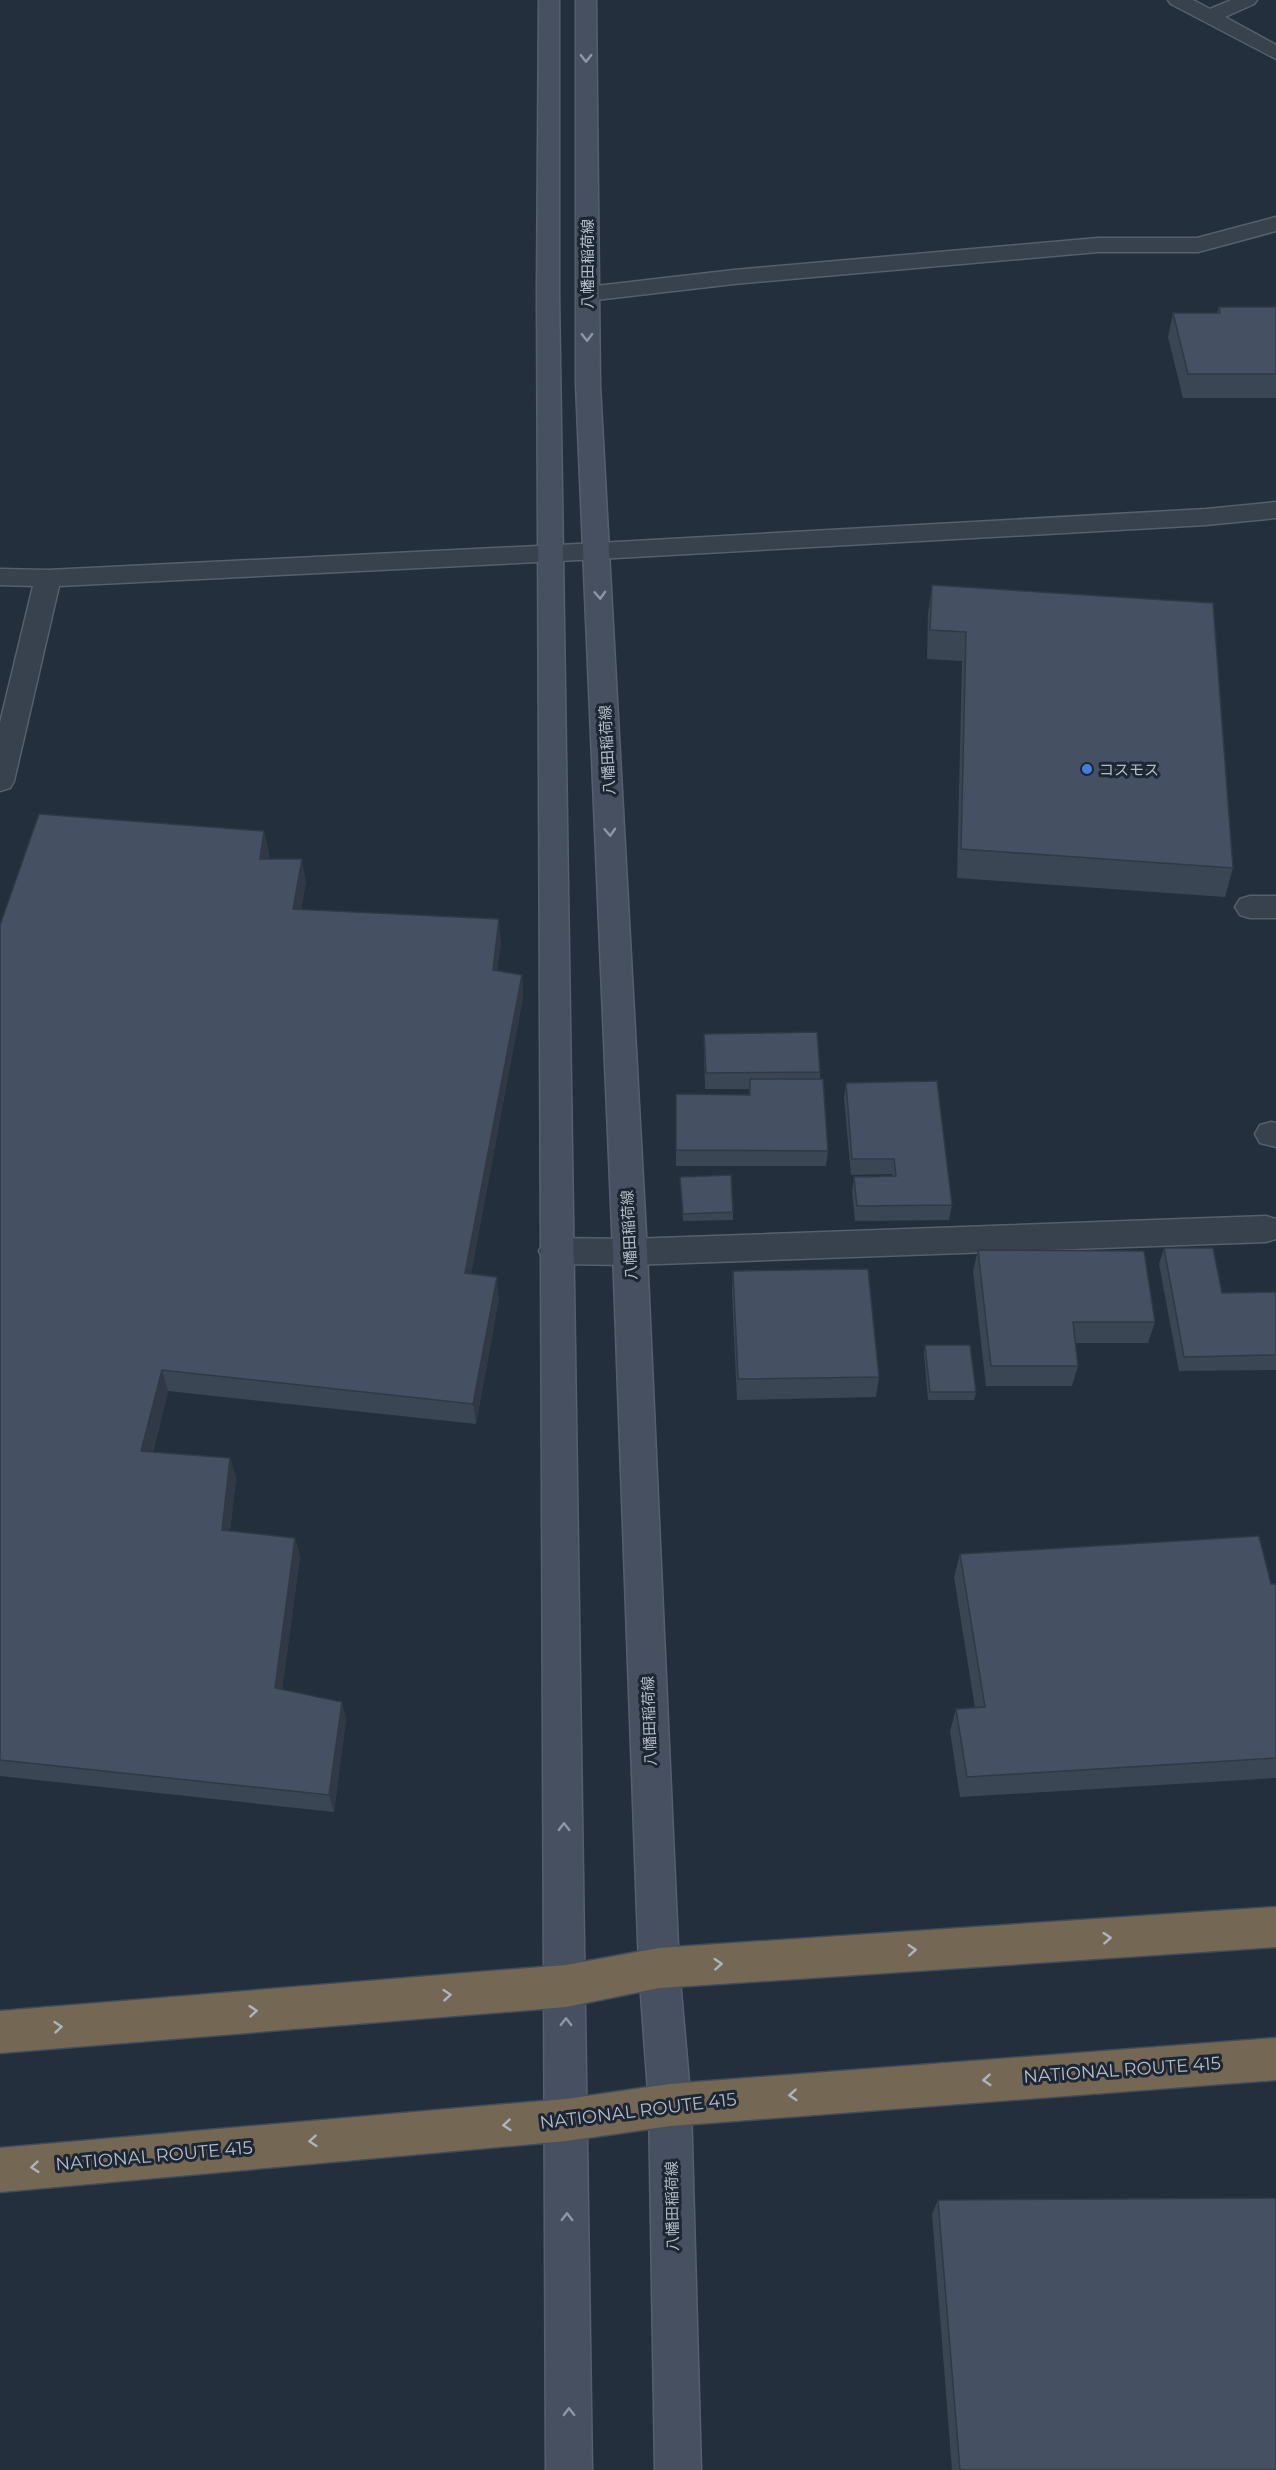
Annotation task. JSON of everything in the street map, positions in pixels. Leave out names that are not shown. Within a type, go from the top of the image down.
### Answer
[{"type":"highway","points":[[0,2032],[566,1986],[659,1968],[1276,1927]]},
{"type":"highway","name":"NATIONAL ROUTE 415","points":[[0,2170],[566,2120],[670,2104],[1276,2059]]},
{"type":"main road","points":[[549,0],[550,552],[569,2470]]},
{"type":"main road","name":"八幡田稲荷線","points":[[586,0],[588,385],[630,1252],[659,1968],[670,2104],[678,2470]]},
{"type":"street","points":[[1178,0],[1276,53]]},
{"type":"street","points":[[1209,17],[1247,0]]},
{"type":"street","points":[[587,294],[734,277],[1098,245],[1198,245],[1276,224]]},
{"type":"street","points":[[0,578],[48,578],[597,551],[1206,517],[1276,510]]},
{"type":"street","points":[[0,781],[48,578]]},
{"type":"street","points":[[556,1251],[630,1252],[1266,1229]]},
{"type":"building","points":[[1219,307],[1276,307],[1276,374],[1188,374],[1173,313],[1220,313]]},
{"type":"building","name":"コスモス","points":[[932,585],[1213,603],[1233,868],[961,849],[966,632],[930,630]]},
{"type":"building","points":[[39,814],[264,831],[260,859],[302,859],[293,909],[499,919],[493,970],[522,975],[465,1273],[497,1277],[473,1404],[162,1370],[141,1451],[230,1458],[222,1530],[295,1538],[275,1688],[342,1702],[329,1795],[0,1760],[0,925]]},
{"type":"building","points":[[817,1032],[820,1072],[706,1073],[704,1034]]},
{"type":"building","points":[[750,1079],[823,1079],[828,1151],[676,1150],[676,1094],[750,1095]]},
{"type":"building","points":[[937,1081],[952,1205],[857,1206],[854,1177],[896,1176],[894,1159],[852,1159],[846,1083]]},
{"type":"building","points":[[731,1175],[733,1212],[683,1214],[680,1177]]},
{"type":"building","points":[[1164,1248],[1213,1248],[1222,1293],[1276,1292],[1276,1355],[1184,1357]]},
{"type":"building","points":[[978,1250],[1144,1251],[1155,1322],[1073,1322],[1078,1366],[991,1366]]},
{"type":"building","points":[[868,1269],[879,1377],[738,1379],[733,1271]]},
{"type":"building","points":[[925,1345],[970,1345],[976,1392],[930,1392]]},
{"type":"building","points":[[1259,1536],[1271,1584],[1276,1584],[1276,1758],[967,1777],[956,1709],[985,1707],[960,1554]]},
{"type":"building","points":[[1276,2198],[1276,2470],[960,2470],[938,2200]]},
{"type":"place","name":"コスモス","points":[[1087,769]]}]
